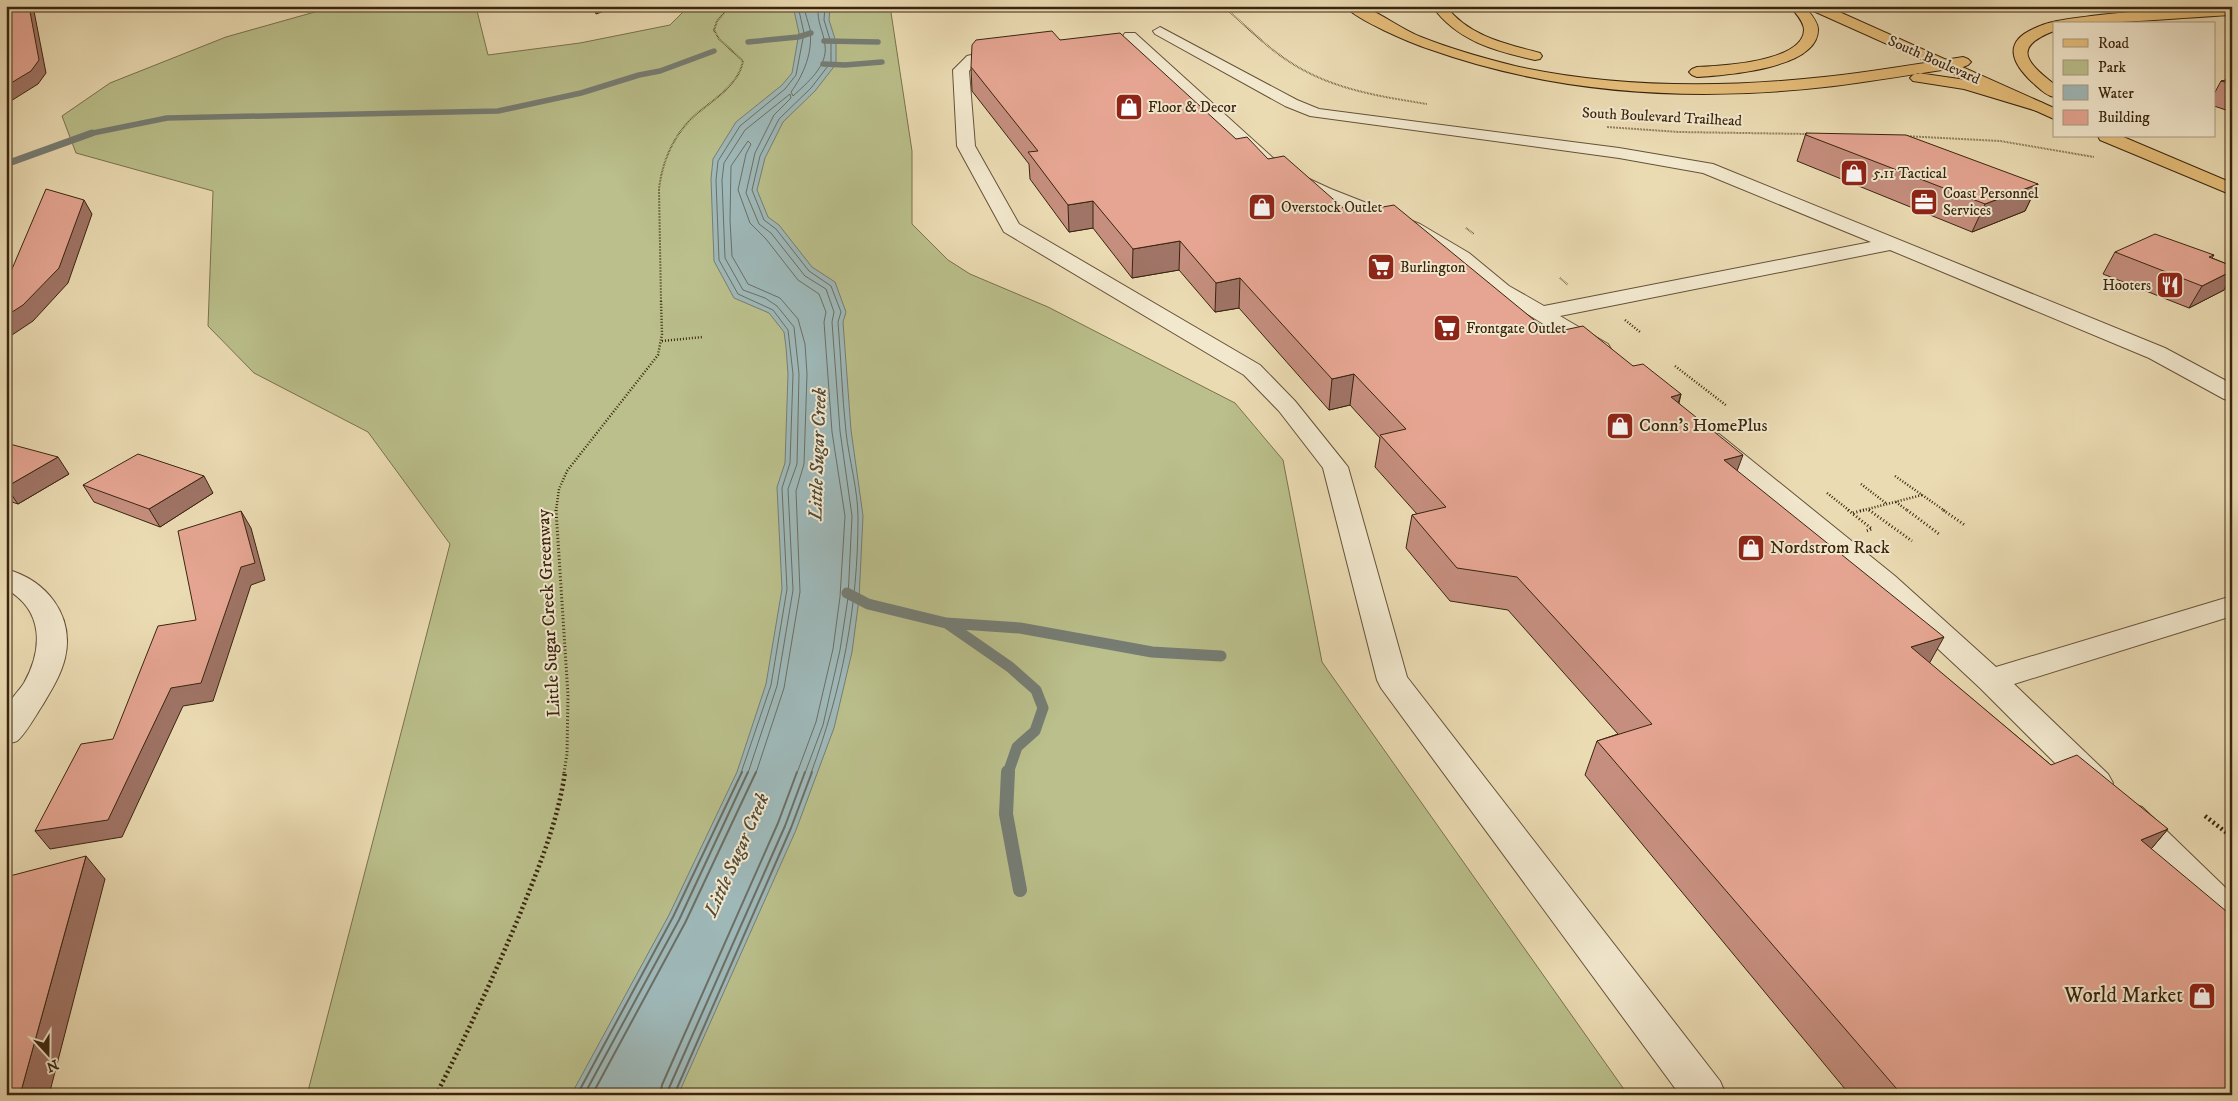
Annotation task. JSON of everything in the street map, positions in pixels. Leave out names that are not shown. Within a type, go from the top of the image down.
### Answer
[{"type":"main road","points":[[1352,6],[1403,34],[1444,50],[1508,68],[1578,80],[1640,87],[1697,89],[1769,87],[1963,62]]},
{"type":"main road","points":[[1439,6],[1449,20],[1462,30],[1506,48],[1550,59]]},
{"type":"main road","points":[[1680,73],[1714,72],[1756,66],[1772,62],[1805,46],[1811,36],[1811,28],[1797,6]]},
{"type":"main road","name":"South Boulevard","points":[[1814,6],[2053,114]]},
{"type":"main road","name":"South Boulevard","points":[[1842,6],[1963,62],[2053,100]]},
{"type":"main road","points":[[2078,22],[2121,16],[2232,11]]},
{"type":"main road","points":[[2053,26],[2030,36],[2019,50],[2024,64],[2053,91]]},
{"type":"main road","points":[[1842,79],[1900,78],[1936,80],[1966,85],[2037,106]]},
{"type":"main road","points":[[2111,138],[2232,190]]},
{"type":"main road","points":[[2147,138],[2217,165]]},
{"type":"street","points":[[1160,31],[1291,103],[1316,113],[1628,154],[1707,168],[2157,353],[2232,394]]},
{"type":"street","points":[[1130,36],[1276,171],[1318,191],[1412,228],[1462,257],[1502,290],[1595,345],[1618,363]]},
{"type":"street","points":[[996,53],[972,59],[961,70],[966,146],[1011,228],[1252,370],[1287,406],[1336,468],[1392,680],[1705,1095]]},
{"type":"street","points":[[1542,313],[1892,244]]},
{"type":"street","points":[[1689,422],[1885,583],[1991,680],[2232,918]]},
{"type":"street","points":[[6,578],[14,580],[37,596],[50,618],[53,639],[52,653],[40,685],[6,732]]},
{"type":"street","points":[[1991,680],[2232,606]]},
{"type":"path","name":"Little Sugar Creek Greenway","points":[[436,1095],[501,958],[542,863],[563,786],[567,753],[568,703],[555,517],[559,489],[567,471],[658,355],[662,341],[659,221],[660,174],[668,152],[685,125],[726,88],[742,69],[743,61],[720,41],[714,30],[717,21],[730,6]]},
{"type":"path","points":[[1223,6],[1288,60],[1313,74],[1369,93],[1430,104]]},
{"type":"path","name":"South Boulevard Trailhead","points":[[1602,127],[1679,132],[1809,134]]},
{"type":"path","points":[[1903,136],[1956,137],[2000,141],[2096,158]]},
{"type":"path","points":[[1622,318],[1640,332]]},
{"type":"path","points":[[662,341],[702,337]]},
{"type":"path","points":[[1675,366],[1726,406]]},
{"type":"path","points":[[1895,476],[1966,526]]},
{"type":"path","points":[[1861,484],[1888,504]]},
{"type":"path","points":[[1852,513],[1922,495]]},
{"type":"path","points":[[1895,502],[1939,534]]},
{"type":"path","points":[[1868,509],[1912,542]]},
{"type":"path","points":[[2205,816],[2232,837]]},
{"type":"green space","points":[[336,6],[479,6],[476,7],[488,55],[580,43],[670,25],[689,6],[890,6],[912,151],[912,224],[948,260],[970,274],[1048,307],[1235,403],[1283,460],[1322,662],[1628,1095],[307,1095],[450,544],[368,432],[254,373],[208,326],[213,191],[76,153],[62,116],[110,83],[226,37]]},
{"type":"water","name":"Little Sugar Creek","points":[[793,6],[830,6],[829,20],[836,42],[836,64],[815,91],[783,122],[765,158],[757,190],[768,217],[779,225],[812,267],[835,282],[846,312],[843,322],[851,430],[863,516],[859,599],[852,652],[834,728],[796,830],[678,1095],[571,1095],[669,915],[737,772],[766,684],[782,589],[777,487],[785,463],[788,374],[786,347],[784,332],[769,313],[734,298],[714,261],[711,179],[713,159],[736,122],[782,85],[792,73],[799,33]]},
{"type":"building","points":[[6,6],[29,6],[39,60],[31,71],[6,86]]},
{"type":"building","points":[[1052,31],[1060,40],[1120,33],[1236,139],[1247,137],[1268,159],[1284,156],[1349,213],[1394,205],[1550,333],[1583,326],[1633,366],[1643,364],[1681,394],[1671,397],[1743,455],[1724,460],[1944,637],[1911,647],[2051,765],[2077,755],[2168,829],[2141,840],[2232,916],[2232,1095],[1902,1095],[1597,741],[1652,724],[1517,577],[1457,568],[1412,515],[1446,507],[1380,435],[1406,429],[1354,374],[1332,379],[1240,278],[1216,283],[1180,241],[1133,249],[1093,201],[1068,205],[1028,152],[1038,151],[971,67],[972,45],[976,40]]},
{"type":"building","points":[[2232,79],[2232,84],[2221,81]]},
{"type":"building","points":[[1806,133],[1906,135],[2038,184],[1985,204],[1806,135]]},
{"type":"building","points":[[46,189],[84,200],[59,268],[23,305],[6,316],[6,279],[9,276]]},
{"type":"building","points":[[2155,234],[2214,255],[2209,257],[2232,266],[2232,271],[2202,286],[2115,252]]},
{"type":"building","points":[[6,443],[58,457],[6,487]]},
{"type":"building","points":[[138,454],[204,476],[149,509],[83,485]]},
{"type":"building","points":[[241,511],[255,563],[241,567],[201,683],[171,688],[108,820],[35,831],[81,744],[113,739],[158,626],[196,620],[178,531]]},
{"type":"building","points":[[86,856],[20,1095],[6,1095],[6,877]]},
{"type":"waterway","points":[[748,42],[798,37],[811,33]]},
{"type":"waterway","points":[[824,41],[878,42]]},
{"type":"waterway","points":[[91,133],[167,118],[498,111],[581,93],[639,75],[660,71],[714,51]]},
{"type":"waterway","points":[[823,64],[845,65],[882,62]]},
{"type":"waterway","points":[[6,164],[91,133]]},
{"type":"waterway","points":[[847,593],[868,604],[946,623],[1020,628],[1152,652],[1221,656]]},
{"type":"waterway","points":[[948,624],[1010,667],[1036,690],[1043,708],[1035,731],[1017,747],[1008,773]]},
{"type":"waterway","points":[[1008,772],[1006,814],[1020,890]]},
{"type":"place","name":"Floor & Decor","points":[[1129,107]]},
{"type":"place","name":"5.11 Tactical","points":[[1854,173]]},
{"type":"place","name":"Coast Personnel Services","points":[[1924,202]]},
{"type":"place","name":"Overstock Outlet","points":[[1262,207]]},
{"type":"place","name":"Burlington","points":[[1381,267]]},
{"type":"place","name":"Hooters","points":[[2170,285]]},
{"type":"place","name":"Frontgate Outlet","points":[[1447,328]]},
{"type":"place","name":"Conn's HomePlus","points":[[1620,426]]},
{"type":"place","name":"Nordstrom Rack","points":[[1751,548]]},
{"type":"place","name":"World Market","points":[[2202,996]]}]
